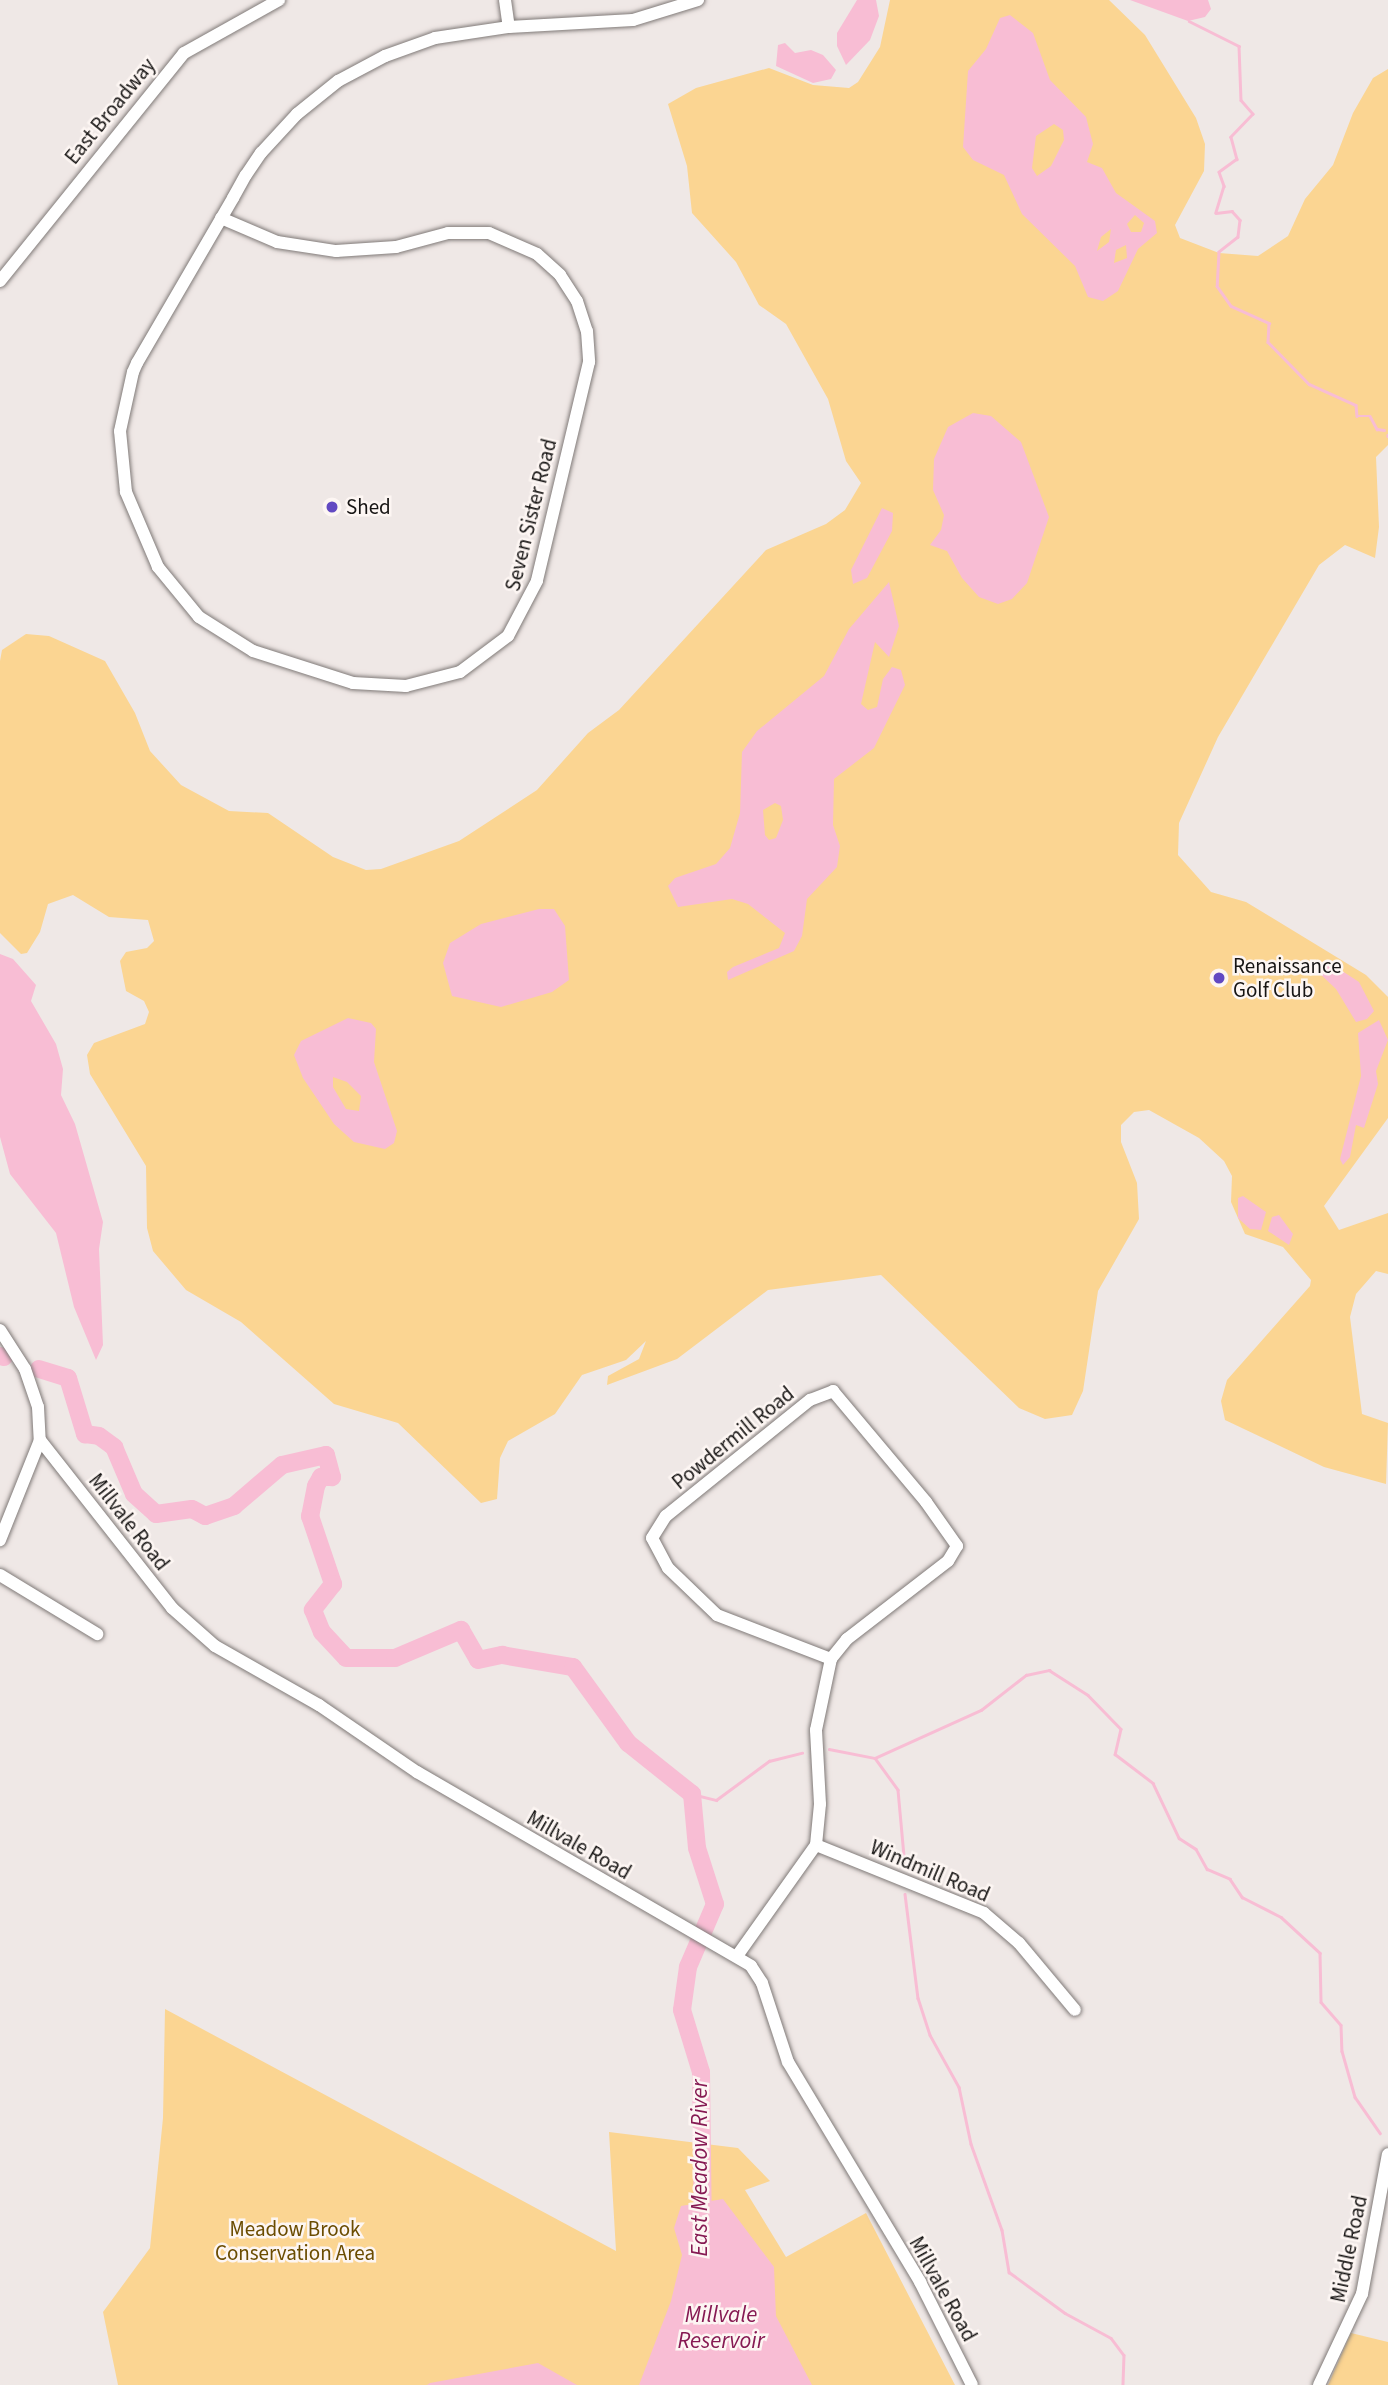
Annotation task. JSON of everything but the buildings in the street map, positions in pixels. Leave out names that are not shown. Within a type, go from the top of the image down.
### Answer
[{"type":"street","name":"East Broadway","points":[[0,281],[177,59],[195,44],[279,0]]},
{"type":"street","points":[[505,0],[509,27]]},
{"type":"street","name":"Seven Sister Road","points":[[221,218],[277,242],[336,251],[396,247],[458,232],[489,233],[537,254],[572,292],[587,331],[589,362],[537,581],[516,626],[471,667],[437,681],[387,686],[345,681],[271,658],[224,636],[199,617],[158,567],[130,506],[122,477],[120,432],[124,401],[137,363],[221,218],[278,133],[338,82],[410,46],[509,27],[633,20],[698,0]]},
{"type":"street","points":[[0,1330],[25,1369],[38,1406],[40,1440],[0,1540]]},
{"type":"street","name":"Powdermill Road","points":[[833,1391],[926,1502],[957,1546],[948,1561],[847,1639],[831,1658],[717,1615],[668,1568],[652,1538],[666,1516],[810,1400],[833,1391]]},
{"type":"street","name":"Millvale Road","points":[[40,1440],[172,1608],[200,1635],[319,1705],[417,1772],[737,1956],[757,1973],[788,2062],[920,2282],[972,2385]]},
{"type":"street","points":[[0,1575],[97,1634]]},
{"type":"street","points":[[737,1956],[816,1845],[820,1804],[816,1730],[831,1658]]},
{"type":"street","name":"Windmill Road","points":[[816,1845],[984,1913],[1019,1943],[1074,2010]]},
{"type":"street","name":"Middle Road","points":[[1319,2385],[1362,2294],[1388,2154]]},
{"type":"green space","name":"Renaissance Golf Club","points":[[890,0],[1109,0],[1145,35],[1196,118],[1205,144],[1204,171],[1175,225],[1180,238],[1219,253],[1258,256],[1288,236],[1305,199],[1333,165],[1353,113],[1373,78],[1388,69],[1388,445],[1376,457],[1379,527],[1375,558],[1345,545],[1319,565],[1218,737],[1179,823],[1178,855],[1211,892],[1246,902],[1366,975],[1388,997],[1388,1118],[1324,1206],[1339,1230],[1388,1213],[1388,1274],[1376,1271],[1356,1294],[1350,1317],[1362,1414],[1388,1423],[1386,1484],[1324,1467],[1225,1420],[1221,1401],[1227,1380],[1310,1286],[1311,1280],[1283,1247],[1245,1234],[1231,1202],[1232,1176],[1224,1161],[1199,1138],[1149,1110],[1134,1112],[1121,1125],[1121,1142],[1137,1183],[1139,1219],[1098,1291],[1083,1391],[1072,1415],[1045,1419],[1019,1408],[881,1275],[768,1290],[677,1359],[607,1385],[608,1376],[639,1359],[646,1341],[626,1360],[582,1375],[555,1414],[508,1441],[500,1458],[497,1499],[481,1503],[398,1423],[334,1404],[241,1322],[186,1290],[153,1251],[147,1228],[146,1166],[90,1074],[87,1055],[94,1043],[145,1024],[149,1012],[144,1001],[126,991],[120,961],[126,952],[147,948],[154,941],[148,920],[109,917],[73,895],[48,904],[40,932],[27,953],[21,954],[0,933],[0,661],[2,650],[26,634],[49,636],[105,661],[135,713],[150,751],[181,785],[229,811],[268,813],[333,857],[366,870],[381,869],[459,841],[537,790],[588,733],[619,710],[766,550],[826,524],[845,510],[861,483],[846,461],[828,399],[786,324],[759,305],[736,262],[692,213],[687,166],[668,104],[696,88],[769,68],[813,85],[849,88],[858,82],[880,47]]},
{"type":"green space","name":"Meadow Brook Conservation Area","points":[[165,2009],[616,2251],[609,2132],[738,2148],[770,2181],[745,2190],[786,2257],[866,2213],[955,2385],[118,2385],[103,2312],[150,2248],[163,2118]]},
{"type":"green space","points":[[1351,2333],[1388,2342],[1388,2385],[1328,2385]]},
{"type":"water","points":[[857,0],[876,0],[879,16],[870,40],[846,65],[837,46],[837,33]]},
{"type":"water","points":[[1130,0],[1208,0],[1211,9],[1205,17],[1188,21]]},
{"type":"water","points":[[1010,15],[1033,33],[1050,80],[1086,117],[1093,144],[1087,162],[1102,168],[1116,193],[1155,221],[1157,233],[1138,249],[1118,291],[1103,301],[1088,297],[1075,266],[1022,214],[1004,175],[973,160],[963,147],[968,71],[986,49],[1000,18]],"holes":[[[1054,124],[1063,130],[1064,140],[1051,166],[1037,176],[1032,168],[1036,136]],[[1135,215],[1144,223],[1141,232],[1131,232],[1127,224]],[[1111,229],[1109,242],[1097,251],[1101,237]],[[1126,245],[1127,258],[1114,263],[1116,250]]]},
{"type":"water","points":[[785,43],[795,53],[811,50],[823,55],[836,70],[831,79],[813,83],[776,66],[778,45]]},
{"type":"water","points":[[973,413],[991,416],[1021,442],[1049,517],[1027,583],[1012,599],[998,604],[979,597],[962,578],[947,551],[930,545],[941,530],[944,515],[933,490],[934,459],[948,427]]},
{"type":"water","points":[[882,508],[893,513],[892,531],[867,578],[853,584],[851,570]]},
{"type":"water","points":[[889,582],[899,626],[889,657],[875,642],[861,704],[868,710],[877,707],[883,679],[892,667],[901,670],[905,685],[874,748],[834,779],[833,825],[840,846],[837,867],[807,899],[802,936],[794,951],[728,980],[727,972],[733,967],[779,948],[785,933],[748,904],[732,899],[678,907],[668,886],[675,878],[716,864],[730,848],[740,813],[742,752],[757,731],[824,676],[849,629]],"holes":[[[775,803],[781,806],[783,820],[776,838],[769,840],[765,835],[763,810]]]},
{"type":"water","points":[[539,909],[554,909],[565,926],[569,980],[552,992],[501,1007],[452,996],[443,963],[450,943],[481,924]]},
{"type":"water","points":[[0,954],[13,959],[36,985],[31,1001],[56,1044],[63,1069],[61,1095],[75,1124],[103,1222],[99,1249],[103,1345],[96,1360],[74,1307],[56,1233],[10,1174],[0,1137]]},
{"type":"water","points":[[1330,963],[1359,982],[1374,1011],[1367,1019],[1356,1022],[1336,989],[1318,972],[1319,966]]},
{"type":"water","points":[[348,1018],[371,1023],[376,1029],[374,1062],[397,1131],[394,1143],[385,1149],[354,1142],[334,1124],[303,1078],[294,1055],[301,1041]],"holes":[[[333,1077],[347,1082],[361,1096],[359,1111],[346,1109],[333,1087]]]},
{"type":"water","points":[[1379,1020],[1388,1040],[1376,1071],[1378,1084],[1364,1128],[1356,1125],[1350,1157],[1343,1165],[1340,1159],[1361,1076],[1358,1033]]},
{"type":"water","points":[[1243,1196],[1266,1212],[1261,1230],[1250,1229],[1238,1218],[1238,1198]]},
{"type":"water","points":[[1279,1215],[1293,1234],[1289,1245],[1268,1231],[1272,1217]]},
{"type":"water","name":"Millvale Reservoir","points":[[723,2199],[774,2267],[776,2316],[812,2385],[639,2385],[671,2301],[682,2255],[674,2228],[681,2206]]},
{"type":"water","points":[[538,2363],[577,2385],[427,2385],[430,2383]]},
{"type":"waterway","points":[[1189,21],[1239,46],[1241,100],[1253,114],[1231,137],[1237,159],[1219,172],[1224,186],[1216,213],[1232,211],[1240,220],[1238,237],[1219,252],[1217,286],[1231,306],[1269,323],[1268,342],[1309,384],[1356,405],[1357,416],[1370,416],[1377,429],[1384,430]]},
{"type":"waterway","name":"East Meadow River","points":[[0,1356],[4,1357]]},
{"type":"waterway","name":"East Meadow River","points":[[39,1369],[68,1378],[85,1434],[99,1436],[114,1447],[134,1494],[156,1514],[192,1509],[205,1516],[234,1506],[282,1465],[326,1455],[332,1477],[321,1477],[316,1486],[310,1516],[333,1584],[313,1610],[322,1632],[346,1658],[395,1658],[461,1630],[478,1660],[502,1655],[573,1667],[628,1743],[692,1794],[697,1848],[715,1904],[688,1967],[682,2010],[701,2072],[703,2225]]},
{"type":"waterway","points":[[829,1749],[875,1758],[981,1710],[1026,1675],[1049,1670],[1088,1695],[1121,1729],[1115,1754],[1153,1783],[1179,1838],[1196,1849],[1207,1869],[1230,1879],[1242,1897],[1281,1917],[1320,1953],[1321,2002],[1341,2025],[1342,2051],[1355,2097],[1380,2133]]},
{"type":"waterway","points":[[692,1794],[716,1800],[769,1761],[802,1753]]},
{"type":"waterway","points":[[875,1758],[898,1790],[905,1867]]},
{"type":"waterway","points":[[905,1894],[918,1998],[930,2035],[959,2087],[971,2144],[1002,2230],[1009,2272],[1065,2313],[1111,2338],[1124,2355],[1123,2385]]},
{"type":"place","name":"Shed","points":[[332,507]]},
{"type":"place","name":"Renaissance Golf Club","points":[[1219,978]]}]
